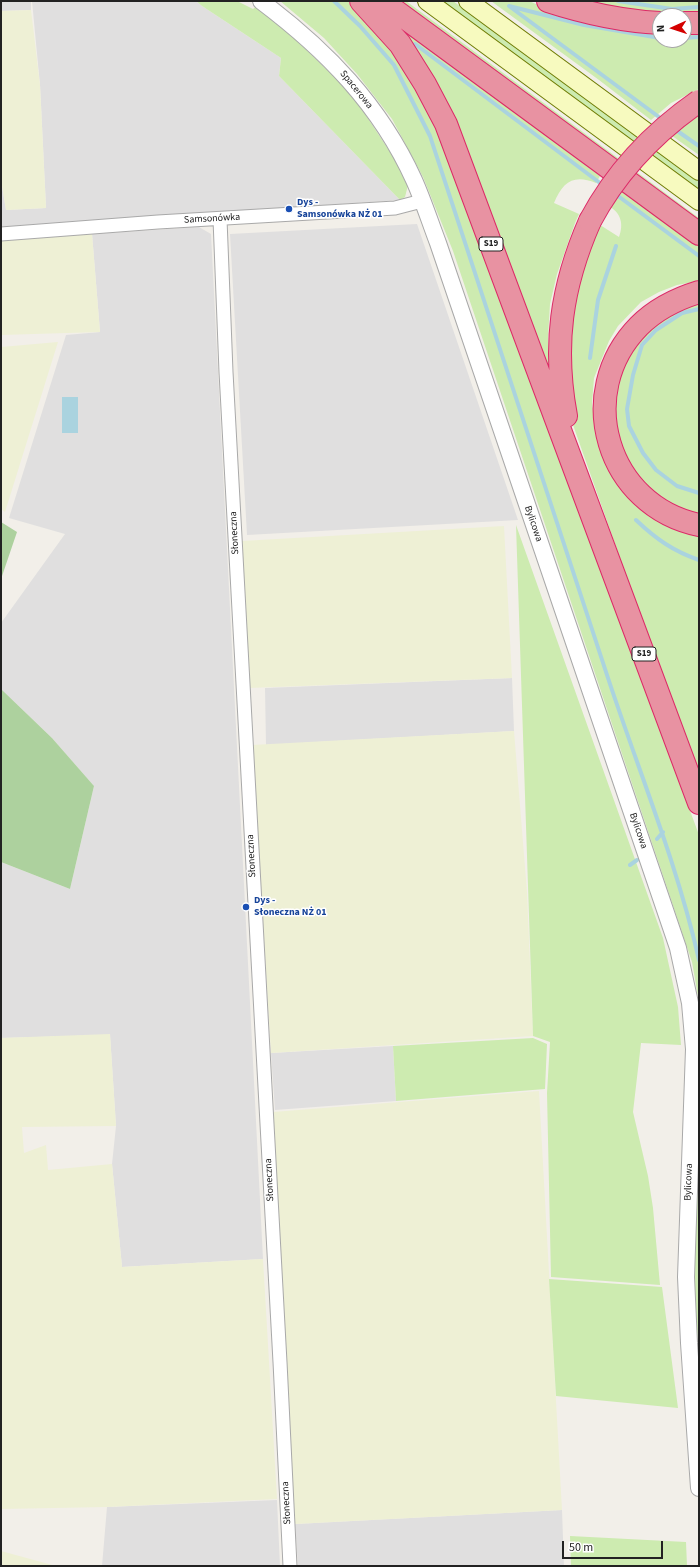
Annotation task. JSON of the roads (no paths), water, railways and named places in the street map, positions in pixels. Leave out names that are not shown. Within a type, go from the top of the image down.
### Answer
[{"type":"highway","name":"S19","points":[[361,1],[400,44],[425,84],[446,124],[699,803]]},
{"type":"highway","points":[[382,1],[699,234]]},
{"type":"highway","points":[[548,1],[608,17],[652,22]]},
{"type":"highway","points":[[588,505],[571,444],[561,387],[559,360],[562,315],[567,289],[574,264],[590,222],[612,185],[638,152],[663,129],[699,101]]},
{"type":"highway","points":[[699,292],[676,300],[653,313],[631,335],[620,351],[611,370],[606,391],[605,412],[607,432],[612,452],[621,470],[631,484],[644,498],[659,509],[677,518],[699,525]]},
{"type":"main road","points":[[427,1],[699,201]]},
{"type":"main road","points":[[468,1],[699,171]]},
{"type":"street","name":"Spacerowa","points":[[261,1],[316,45],[354,86],[375,113],[390,137],[414,180],[422,201]]},
{"type":"street","name":"Samsonówka","points":[[1,234],[158,222],[394,208],[422,201]]},
{"type":"street","name":"Bylicowa","points":[[422,201],[675,941],[690,1003],[696,1081],[686,1277],[699,1488]]},
{"type":"street","name":"Słoneczna","points":[[220,219],[226,379],[290,1566]]},
{"type":"water","points":[[62,397],[78,397],[78,433],[62,433]]},
{"type":"waterway","points":[[334,1],[360,26],[394,65],[430,136],[608,678],[669,853],[699,960]]},
{"type":"waterway","points":[[618,1],[672,9],[699,7]]},
{"type":"waterway","points":[[652,37],[584,25],[509,6],[663,120]]},
{"type":"waterway","points":[[692,37],[699,37]]},
{"type":"waterway","points":[[415,44],[604,186]]},
{"type":"waterway","points":[[673,128],[699,146]]},
{"type":"waterway","points":[[614,193],[699,256]]},
{"type":"waterway","points":[[590,358],[598,300],[616,246]]},
{"type":"waterway","points":[[699,309],[682,313],[656,330],[642,345],[633,375],[627,409],[629,426],[643,453],[656,470],[677,486],[699,493]]},
{"type":"waterway","points":[[636,520],[665,544],[681,553],[699,560]]},
{"type":"waterway","points":[[657,839],[663,832]]},
{"type":"waterway","points":[[630,865],[637,860]]},
{"type":"place","name":"Dys - Samsonówka NŻ 01","points":[[289,209]]},
{"type":"place","name":"Dys - Słoneczna NŻ 01","points":[[246,907]]}]
